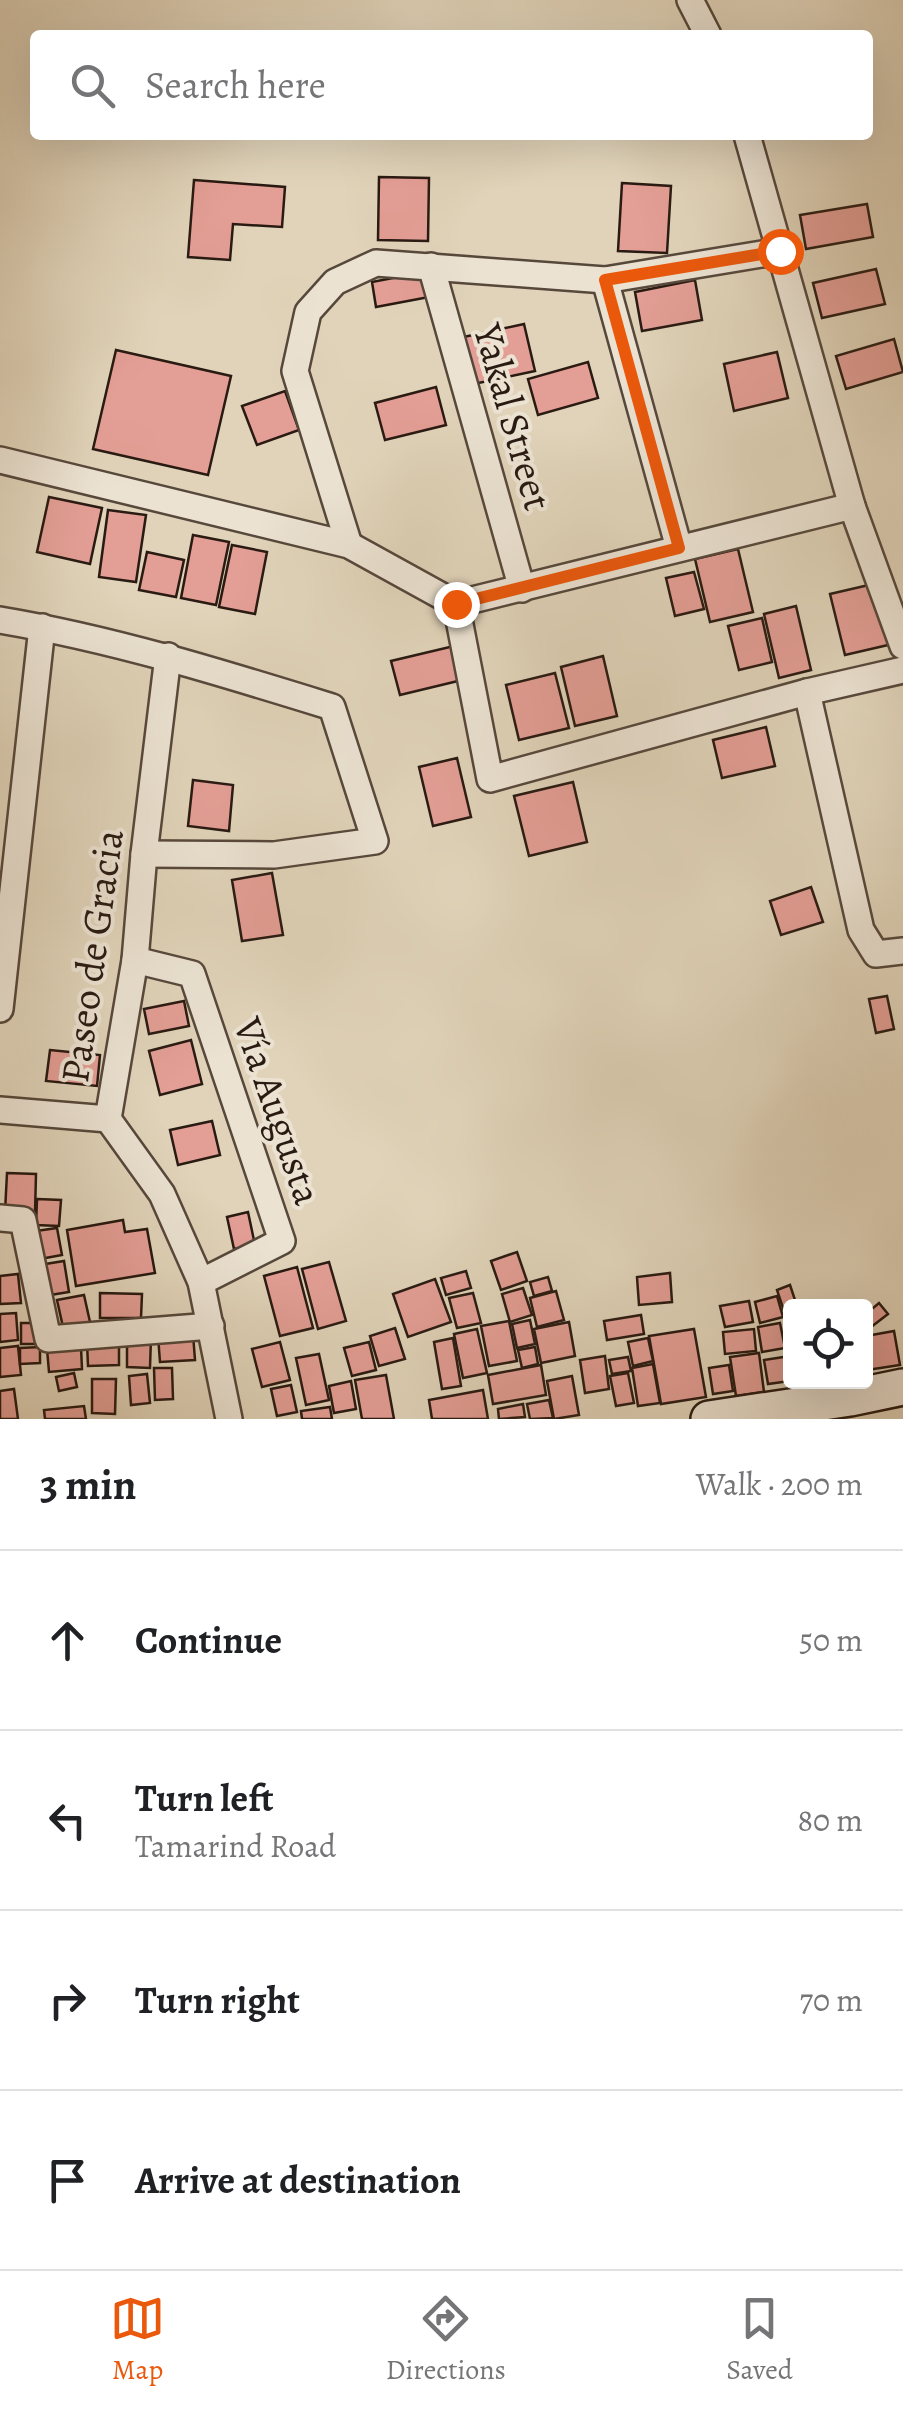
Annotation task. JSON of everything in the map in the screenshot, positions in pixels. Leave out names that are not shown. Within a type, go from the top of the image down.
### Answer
[{"type":"main road","points":[[709,1419],[903,1387]]},
{"type":"street","points":[[690,0],[705,30]]},
{"type":"street","points":[[748,140],[852,506],[903,646]]},
{"type":"street","points":[[348,545],[295,371],[308,312],[335,282],[376,263],[605,280],[780,251]]},
{"type":"street","name":"Yakal Street","points":[[431,266],[522,589]]},
{"type":"street","points":[[605,280],[679,548]]},
{"type":"street","points":[[0,460],[348,545],[456,604],[852,506]]},
{"type":"street","points":[[456,604],[490,779],[806,692],[903,670]]},
{"type":"street","points":[[0,620],[168,656],[332,707],[374,841],[274,854],[144,854]]},
{"type":"street","points":[[0,1009],[42,627]]},
{"type":"street","name":"Paseo de Gracia","points":[[168,656],[134,960],[108,1119],[162,1194],[201,1282],[229,1419]]},
{"type":"street","points":[[806,692],[862,930],[876,954],[903,951]]},
{"type":"street","name":"Vía Augusta","points":[[134,960],[192,974],[282,1241],[201,1282]]},
{"type":"street","points":[[0,1110],[108,1119]]},
{"type":"street","points":[[0,1218],[23,1220],[48,1339],[211,1326]]},
{"type":"building","points":[[379,177],[429,178],[428,241],[378,240]]},
{"type":"building","points":[[194,180],[285,187],[282,227],[233,224],[230,260],[188,257]]},
{"type":"building","points":[[622,183],[671,186],[667,253],[618,251]]},
{"type":"building","points":[[867,204],[873,237],[806,249],[800,215]]},
{"type":"building","points":[[876,269],[885,304],[822,318],[813,283]]},
{"type":"building","points":[[424,272],[429,297],[376,307],[372,282]]},
{"type":"building","points":[[695,280],[702,320],[642,331],[635,292]]},
{"type":"building","points":[[524,324],[535,371],[469,385],[459,338]]},
{"type":"building","points":[[894,339],[903,372],[846,389],[836,356]]},
{"type":"building","points":[[116,350],[231,376],[208,475],[93,449]]},
{"type":"building","points":[[777,352],[788,398],[734,411],[724,364]]},
{"type":"building","points":[[588,362],[598,398],[538,415],[528,379]]},
{"type":"building","points":[[436,387],[446,425],[385,440],[375,403]]},
{"type":"building","points":[[285,391],[299,430],[257,445],[242,406]]},
{"type":"building","points":[[49,497],[102,508],[90,564],[37,552]]},
{"type":"building","points":[[108,510],[146,515],[136,582],[99,577]]},
{"type":"building","points":[[193,535],[229,542],[216,605],[181,598]]},
{"type":"building","points":[[232,545],[267,552],[255,614],[219,607]]},
{"type":"building","points":[[738,549],[753,612],[710,622],[695,559]]},
{"type":"building","points":[[147,552],[184,560],[176,597],[139,590]]},
{"type":"building","points":[[694,572],[704,609],[675,616],[666,578]]},
{"type":"building","points":[[873,584],[888,645],[845,655],[830,594]]},
{"type":"building","points":[[796,606],[811,670],[779,678],[764,614]]},
{"type":"building","points":[[762,618],[772,662],[739,670],[728,626]]},
{"type":"building","points":[[454,646],[462,680],[400,695],[391,661]]},
{"type":"building","points":[[603,656],[617,716],[575,726],[561,667]]},
{"type":"building","points":[[555,673],[569,728],[519,740],[506,685]]},
{"type":"building","points":[[766,727],[775,766],[722,778],[713,740]]},
{"type":"building","points":[[457,758],[471,817],[433,826],[419,767]]},
{"type":"building","points":[[193,780],[233,785],[229,831],[188,826]]},
{"type":"building","points":[[573,782],[587,842],[529,856],[514,796]]},
{"type":"building","points":[[272,873],[283,935],[242,941],[232,880]]},
{"type":"building","points":[[811,887],[823,922],[781,935],[770,901]]},
{"type":"building","points":[[887,996],[894,1029],[876,1033],[869,999]]},
{"type":"building","points":[[184,1001],[189,1026],[149,1034],[144,1009]]},
{"type":"building","points":[[191,1040],[202,1084],[160,1095],[149,1051]]},
{"type":"building","points":[[50,1050],[100,1055],[97,1086],[46,1081]]},
{"type":"building","points":[[212,1121],[220,1155],[178,1165],[170,1130]]},
{"type":"building","points":[[7,1173],[36,1174],[35,1213],[5,1212]]},
{"type":"building","points":[[37,1199],[61,1200],[59,1226],[36,1225]]},
{"type":"building","points":[[248,1212],[255,1245],[234,1249],[227,1217]]},
{"type":"building","points":[[123,1220],[125,1232],[147,1229],[155,1273],[76,1286],[67,1230]]},
{"type":"building","points":[[57,1228],[62,1255],[40,1259],[36,1231]]},
{"type":"building","points":[[517,1252],[527,1281],[501,1290],[491,1261]]},
{"type":"building","points":[[64,1261],[69,1292],[44,1296],[39,1265]]},
{"type":"building","points":[[329,1262],[346,1321],[318,1329],[302,1269]]},
{"type":"building","points":[[297,1267],[313,1328],[280,1336],[264,1276]]},
{"type":"building","points":[[466,1271],[471,1288],[446,1295],[441,1278]]},
{"type":"building","points":[[670,1273],[672,1302],[639,1305],[637,1277]]},
{"type":"building","points":[[18,1274],[21,1303],[0,1304],[0,1276]]},
{"type":"building","points":[[548,1277],[552,1291],[534,1296],[530,1282]]},
{"type":"building","points":[[435,1279],[451,1322],[408,1337],[393,1294]]},
{"type":"building","points":[[790,1285],[795,1299],[783,1299],[783,1308],[777,1290]]},
{"type":"building","points":[[523,1288],[532,1315],[510,1322],[502,1294]]},
{"type":"building","points":[[556,1291],[564,1320],[537,1327],[530,1298]]},
{"type":"building","points":[[100,1293],[142,1294],[141,1318],[100,1318]]},
{"type":"building","points":[[473,1293],[481,1323],[457,1328],[449,1298]]},
{"type":"building","points":[[84,1295],[90,1322],[63,1327],[57,1300]]},
{"type":"building","points":[[777,1296],[783,1317],[760,1323],[755,1302]]},
{"type":"building","points":[[749,1301],[753,1322],[725,1327],[720,1306]]},
{"type":"building","points":[[879,1303],[888,1314],[873,1326],[873,1308]]},
{"type":"building","points":[[16,1313],[18,1340],[0,1342],[0,1314]]},
{"type":"building","points":[[641,1315],[644,1334],[607,1340],[604,1321]]},
{"type":"building","points":[[530,1320],[535,1344],[517,1348],[512,1324]]},
{"type":"building","points":[[509,1321],[517,1361],[489,1366],[481,1326]]},
{"type":"building","points":[[569,1322],[575,1356],[541,1363],[534,1329]]},
{"type":"building","points":[[21,1323],[39,1323],[39,1344],[21,1344]]},
{"type":"building","points":[[780,1323],[783,1348],[762,1352],[758,1327]]},
{"type":"building","points":[[395,1328],[405,1359],[379,1366],[370,1336]]},
{"type":"building","points":[[477,1329],[487,1373],[463,1378],[454,1334]]},
{"type":"building","points":[[694,1329],[706,1397],[661,1404],[649,1336]]},
{"type":"building","points":[[754,1329],[756,1351],[725,1354],[723,1332]]},
{"type":"building","points":[[894,1331],[900,1365],[873,1369],[873,1335]]},
{"type":"building","points":[[193,1334],[195,1360],[160,1362],[158,1336]]},
{"type":"building","points":[[127,1337],[151,1337],[150,1368],[127,1367]]},
{"type":"building","points":[[453,1338],[461,1386],[442,1389],[434,1342]]},
{"type":"building","points":[[648,1338],[653,1361],[633,1366],[628,1342]]},
{"type":"building","points":[[119,1342],[119,1365],[88,1366],[87,1343]]},
{"type":"building","points":[[280,1342],[290,1380],[262,1387],[252,1349]]},
{"type":"building","points":[[369,1342],[376,1370],[352,1376],[344,1348]]},
{"type":"building","points":[[18,1346],[21,1375],[0,1377],[0,1348]]},
{"type":"building","points":[[40,1347],[40,1363],[20,1364],[20,1348]]},
{"type":"building","points":[[81,1347],[82,1369],[49,1372],[47,1349]]},
{"type":"building","points":[[535,1347],[538,1364],[522,1368],[518,1350]]},
{"type":"building","points":[[759,1353],[764,1392],[736,1396],[730,1357]]},
{"type":"building","points":[[319,1354],[329,1400],[306,1405],[296,1358]]},
{"type":"building","points":[[605,1356],[609,1389],[585,1393],[580,1360]]},
{"type":"building","points":[[628,1357],[631,1371],[612,1374],[609,1360]]},
{"type":"building","points":[[783,1357],[783,1382],[768,1384],[764,1360]]},
{"type":"building","points":[[653,1364],[660,1403],[638,1406],[632,1368]]},
{"type":"building","points":[[541,1365],[546,1395],[493,1404],[488,1375]]},
{"type":"building","points":[[729,1365],[733,1391],[713,1394],[709,1368]]},
{"type":"building","points":[[154,1368],[172,1368],[173,1399],[155,1400]]},
{"type":"building","points":[[74,1373],[77,1387],[59,1391],[56,1377]]},
{"type":"building","points":[[628,1373],[634,1403],[616,1406],[610,1376]]},
{"type":"building","points":[[147,1374],[150,1403],[131,1405],[129,1376]]},
{"type":"building","points":[[386,1375],[394,1419],[362,1419],[355,1380]]},
{"type":"building","points":[[572,1376],[579,1415],[554,1419],[547,1381]]},
{"type":"building","points":[[92,1379],[116,1379],[115,1414],[92,1413]]},
{"type":"building","points":[[351,1381],[356,1409],[334,1413],[329,1386]]},
{"type":"building","points":[[291,1385],[297,1412],[277,1416],[271,1389]]},
{"type":"building","points":[[14,1389],[18,1419],[0,1419],[0,1391]]},
{"type":"building","points":[[483,1390],[488,1419],[432,1419],[429,1400]]},
{"type":"building","points":[[549,1400],[553,1418],[530,1419],[527,1404]]},
{"type":"building","points":[[523,1404],[525,1417],[499,1419],[498,1409]]},
{"type":"building","points":[[84,1406],[86,1419],[45,1419],[44,1410]]},
{"type":"building","points":[[330,1407],[332,1419],[302,1419],[301,1411]]},
{"type":"route","points":[[456,604],[679,548],[605,280],[780,251]]}]
